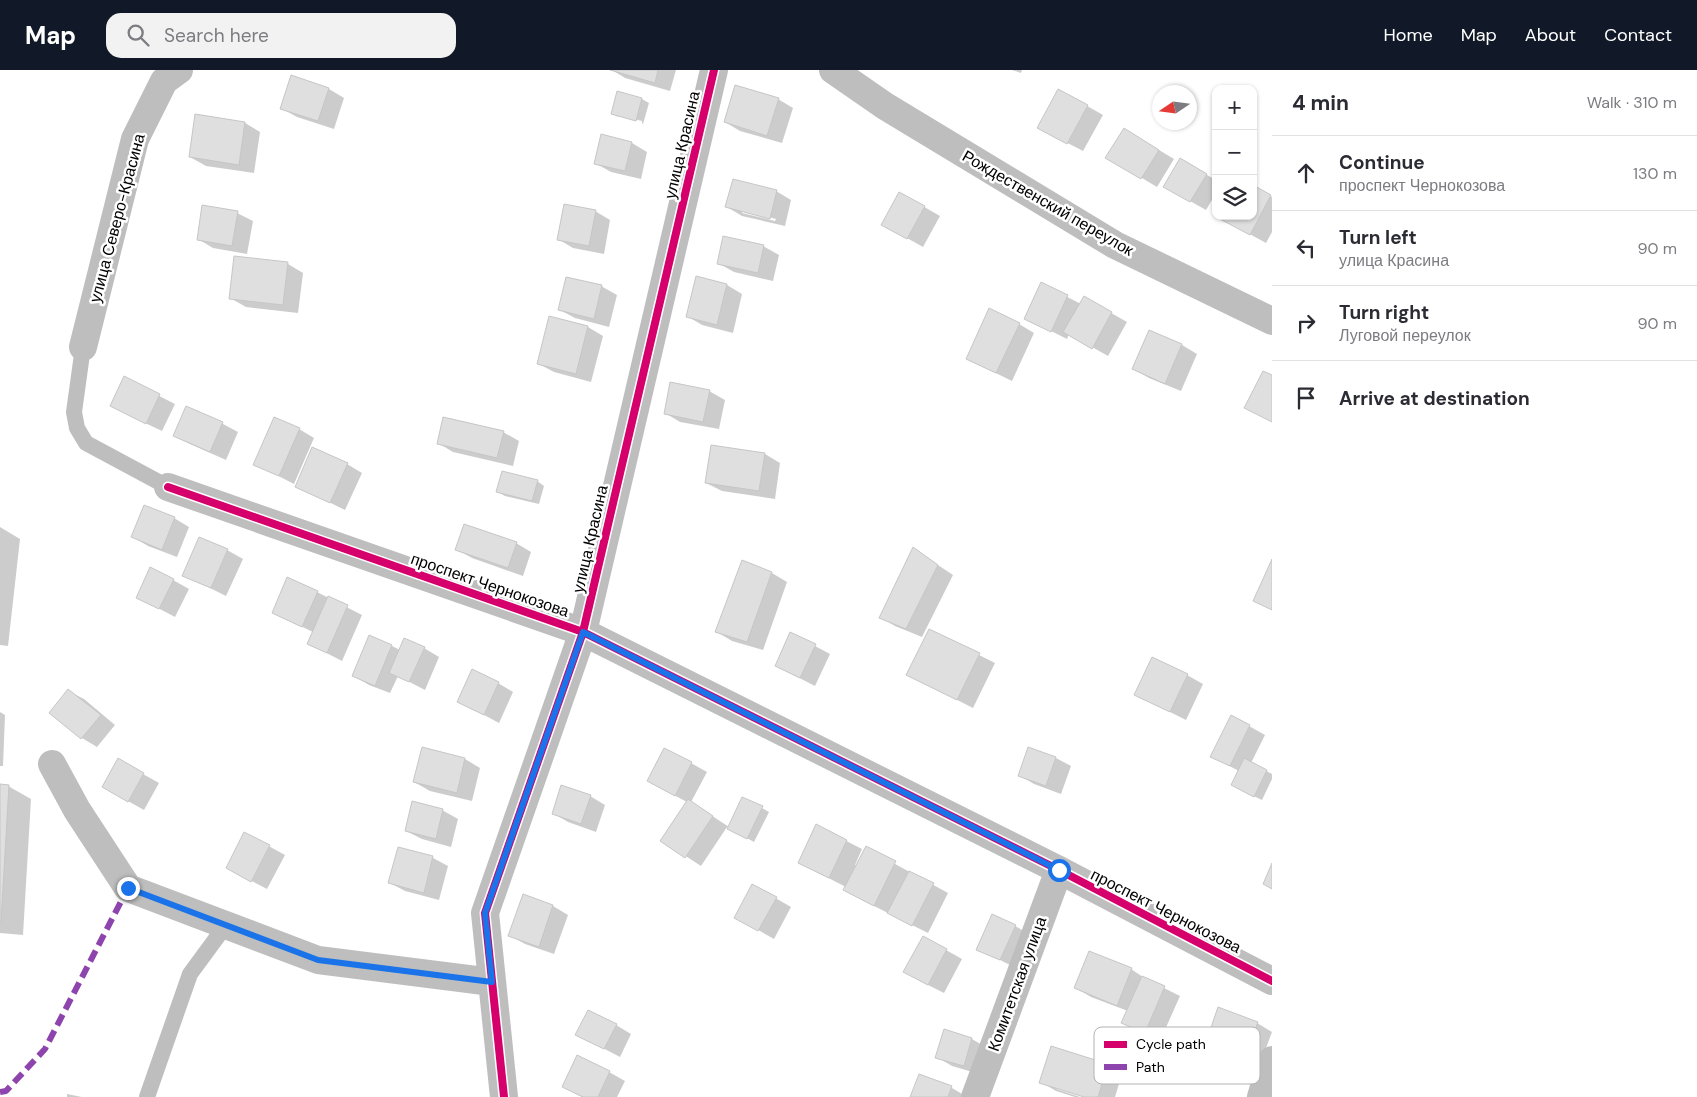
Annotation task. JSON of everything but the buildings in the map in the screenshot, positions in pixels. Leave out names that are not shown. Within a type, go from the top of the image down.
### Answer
[{"type":"street","name":"улица Северо-Красина","points":[[83,347],[135,139],[164,81],[179,70]]},
{"type":"street","name":"улица Красина","points":[[504,1097],[485,913],[583,632],[714,70]]},
{"type":"street","name":"Рождественский переулок","points":[[833,70],[885,106],[1115,245],[1272,321]]},
{"type":"street","name":"проспект Чернокозова","points":[[168,487],[583,632],[1059,870],[1272,981]]},
{"type":"street","points":[[52,764],[77,810],[128,888],[318,960],[492,982]]},
{"type":"street","name":"Комитетская улица","points":[[975,1097],[1059,870]]},
{"type":"street","points":[[1261,1097],[1272,1060]]},
{"type":"lane","points":[[83,347],[74,412],[77,428],[81,436],[86,443],[168,487]]},
{"type":"lane","points":[[147,1097],[190,974],[226,925]]},
{"type":"marked path","points":[[0,1092],[6,1091],[45,1049],[128,888]]},
{"type":"cycle path","points":[[504,1097],[485,913],[583,632],[714,70]]},
{"type":"cycle path","points":[[168,487],[583,632],[1059,870],[1272,981]]},
{"type":"route","points":[[128,888],[318,960],[492,982],[485,913],[583,632],[1059,870]]}]
